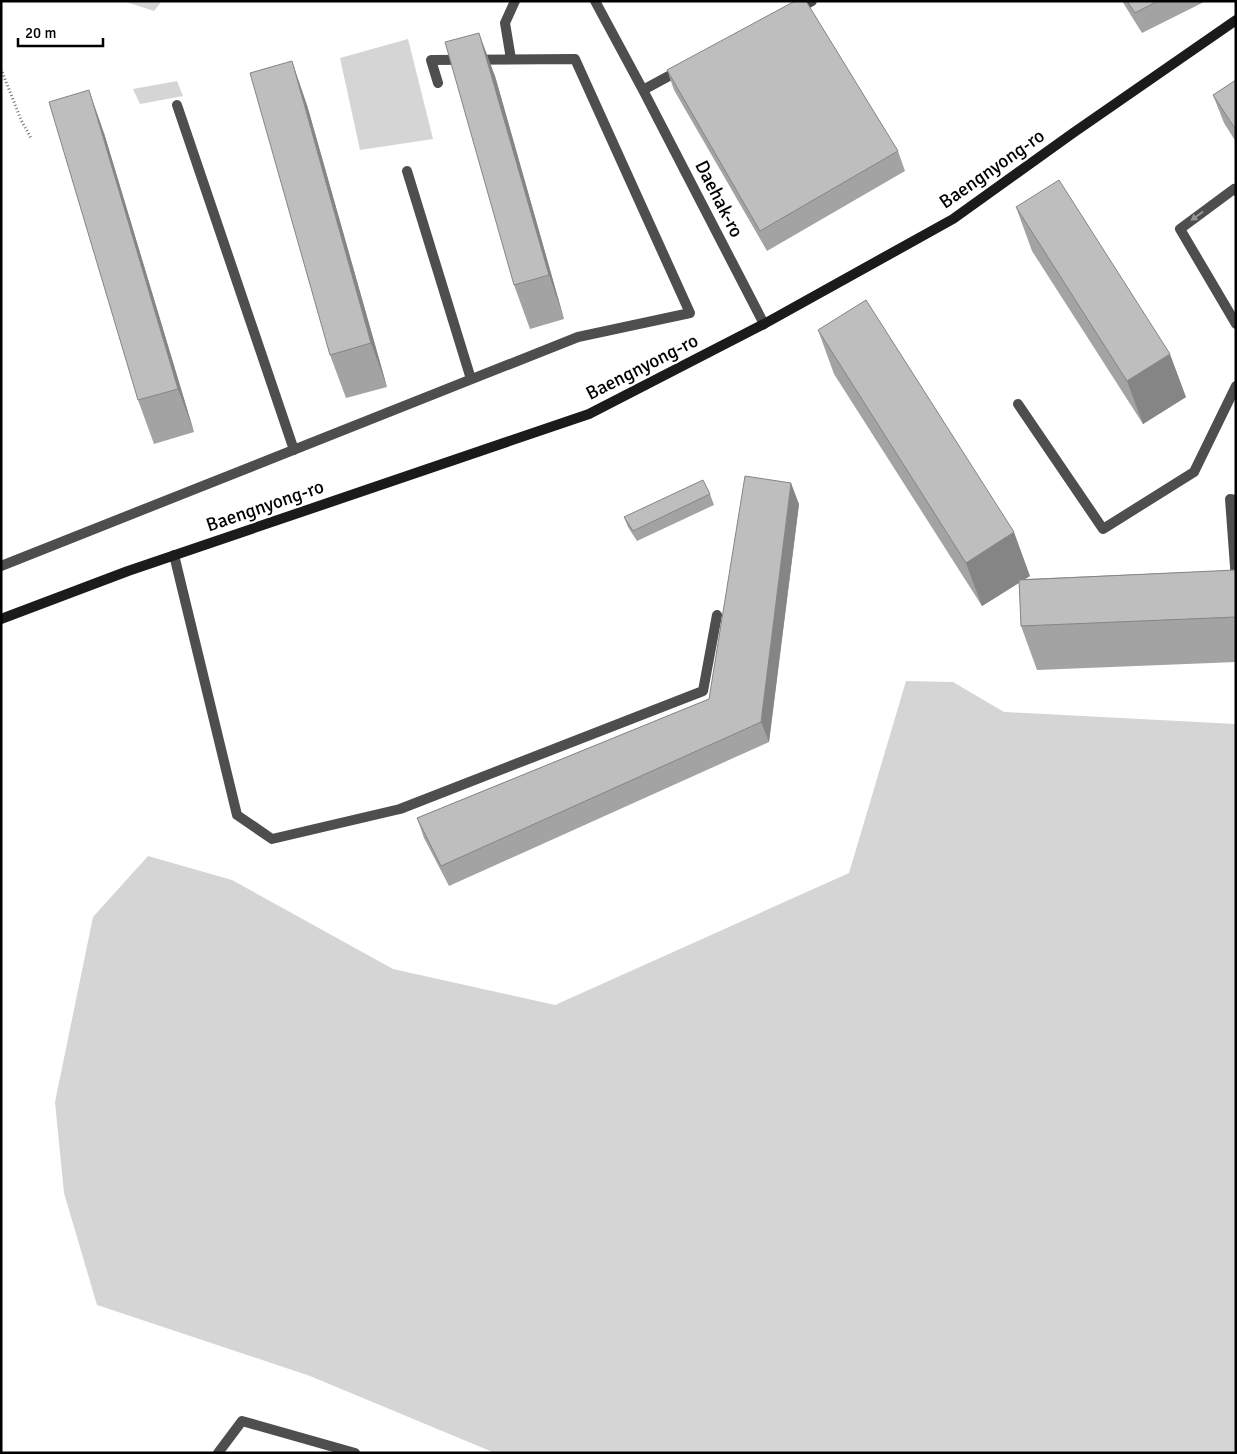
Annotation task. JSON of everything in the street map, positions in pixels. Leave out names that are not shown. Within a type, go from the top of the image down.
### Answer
[{"type":"main road","name":"Baengnyong-ro","points":[[1,619],[128,571],[588,414],[764,324],[953,219],[1236,20]]},
{"type":"street","points":[[511,59],[505,23],[515,1]]},
{"type":"street","name":"Daehak-ro","points":[[595,1],[764,324]]},
{"type":"street","points":[[786,14],[812,1]]},
{"type":"street","points":[[2,563],[578,337],[690,314],[575,59],[431,60],[438,83]]},
{"type":"street","points":[[643,90],[685,68]]},
{"type":"street","points":[[177,105],[294,450]]},
{"type":"street","points":[[407,171],[472,379]]},
{"type":"street","points":[[1236,191],[1234,189],[1180,229],[1236,324]]},
{"type":"street","points":[[1018,404],[1103,529],[1194,472],[1236,386]]},
{"type":"street","points":[[1236,500],[1230,499],[1236,580]]},
{"type":"street","points":[[174,555],[237,815],[272,839],[400,809],[703,691],[717,615]]},
{"type":"street","points":[[218,1453],[242,1421],[355,1453]]},
{"type":"path","points":[[1,69],[21,120],[31,138]]},
{"type":"shaded area","points":[[123,1],[162,1],[154,11]]},
{"type":"shaded area","points":[[408,39],[433,139],[360,150],[340,58]]},
{"type":"shaded area","points":[[177,81],[183,96],[140,104],[133,89]]},
{"type":"shaded area","points":[[906,681],[953,682],[1004,712],[1236,724],[1236,1453],[495,1453],[310,1376],[97,1305],[64,1193],[55,1102],[93,917],[148,856],[232,880],[393,969],[555,1005],[849,873]]},
{"type":"building","points":[[795,1],[806,1],[898,151],[760,231],[667,70]]},
{"type":"building","points":[[1127,1],[1158,1],[1135,13]]},
{"type":"building","points":[[479,33],[549,275],[514,285],[445,42]]},
{"type":"building","points":[[292,61],[371,343],[330,355],[250,73]]},
{"type":"building","points":[[1236,80],[1236,130],[1213,95]]},
{"type":"building","points":[[89,90],[178,389],[138,400],[49,102]]},
{"type":"building","points":[[1059,180],[1170,354],[1127,381],[1016,207]]},
{"type":"building","points":[[866,300],[1014,532],[966,563],[818,330]]},
{"type":"building","points":[[745,476],[791,483],[761,722],[441,866],[417,818],[709,699]]},
{"type":"building","points":[[703,480],[710,494],[633,531],[624,517]]},
{"type":"building","points":[[1236,570],[1236,617],[1021,626],[1019,580]]}]
